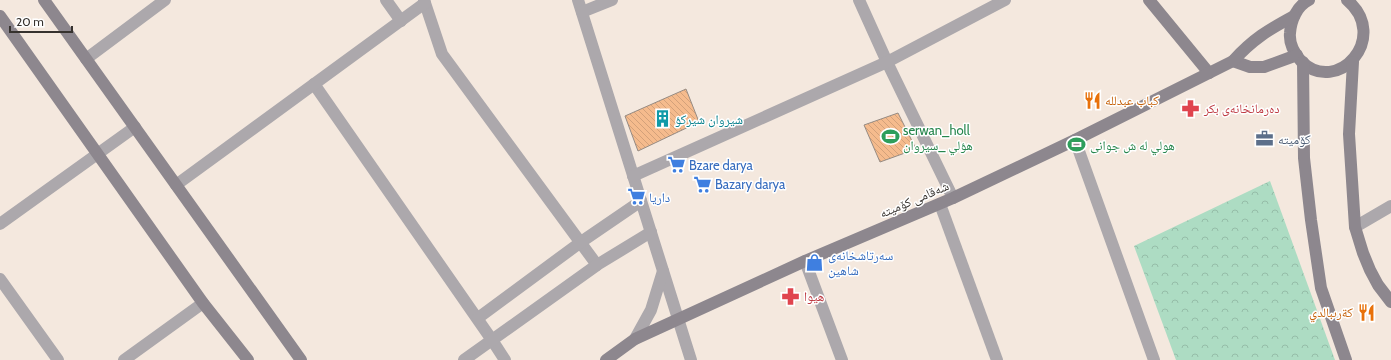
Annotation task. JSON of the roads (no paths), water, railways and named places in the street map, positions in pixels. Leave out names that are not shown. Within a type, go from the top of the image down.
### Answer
[{"type":"main road","points":[[44,0],[301,360]]},
{"type":"main road","points":[[1149,0],[1209,73]]},
{"type":"main road","points":[[1307,1],[1294,16],[1290,26],[1292,46],[1300,59],[1312,68],[1323,71],[1333,71],[1344,68],[1353,62],[1362,50],[1366,34],[1365,23],[1361,14],[1352,2]]},
{"type":"main road","points":[[0,16],[203,303],[248,360]]},
{"type":"main road","name":"شەقامی کۆمیتە","points":[[606,360],[635,339],[805,261],[954,198],[1075,140],[1233,61],[1246,46],[1257,37],[1294,16]]},
{"type":"main road","points":[[1233,61],[1250,67],[1264,66],[1300,59]]},
{"type":"main road","points":[[1300,59],[1304,158],[1321,288],[1346,360]]},
{"type":"main road","points":[[1353,62],[1349,134],[1355,227],[1363,254],[1370,270],[1378,285],[1391,302]]},
{"type":"street","points":[[86,59],[165,0]]},
{"type":"street","points":[[386,0],[401,21]]},
{"type":"street","points":[[578,0],[691,360]]},
{"type":"street","points":[[582,12],[612,0]]},
{"type":"street","points":[[859,0],[887,62],[954,198]]},
{"type":"street","points":[[633,176],[887,62],[1005,0]]},
{"type":"street","points":[[176,185],[401,21],[425,1],[442,54],[597,265]]},
{"type":"street","points":[[314,84],[478,318],[505,360]]},
{"type":"street","points":[[0,224],[135,127]]},
{"type":"street","points":[[1075,140],[1154,360]]},
{"type":"street","points":[[478,318],[581,242],[641,201]]},
{"type":"street","points":[[940,204],[997,360]]},
{"type":"street","points":[[1355,227],[1391,206]]},
{"type":"street","points":[[464,360],[597,265],[651,232]]},
{"type":"street","points":[[805,261],[842,360]]},
{"type":"street","points":[[635,339],[651,310],[663,270]]},
{"type":"street","points":[[0,279],[58,360]]},
{"type":"street","points":[[124,360],[203,303]]},
{"type":"place","name":"كباب عبدلله","points":[[1092,100]]},
{"type":"place","name":"دەرمانخانەی بکر","points":[[1191,108]]},
{"type":"place","name":"شيروان شيركؤ","points":[[662,119]]},
{"type":"place","name":"serwan_holl هؤلي _سيروان","points":[[890,137]]},
{"type":"place","name":"کۆمیتە","points":[[1265,139]]},
{"type":"place","name":"هولي له ش جوانى","points":[[1077,145]]},
{"type":"place","name":"Bzare darya","points":[[676,165]]},
{"type":"place","name":"Bazary darya","points":[[702,184]]},
{"type":"place","name":"داريا","points":[[636,197]]},
{"type":"place","name":"سەرتاشخانەی شاهین","points":[[815,262]]},
{"type":"place","name":"هیوا","points":[[791,296]]},
{"type":"place","name":"كةرىبالدي","points":[[1366,312]]}]
